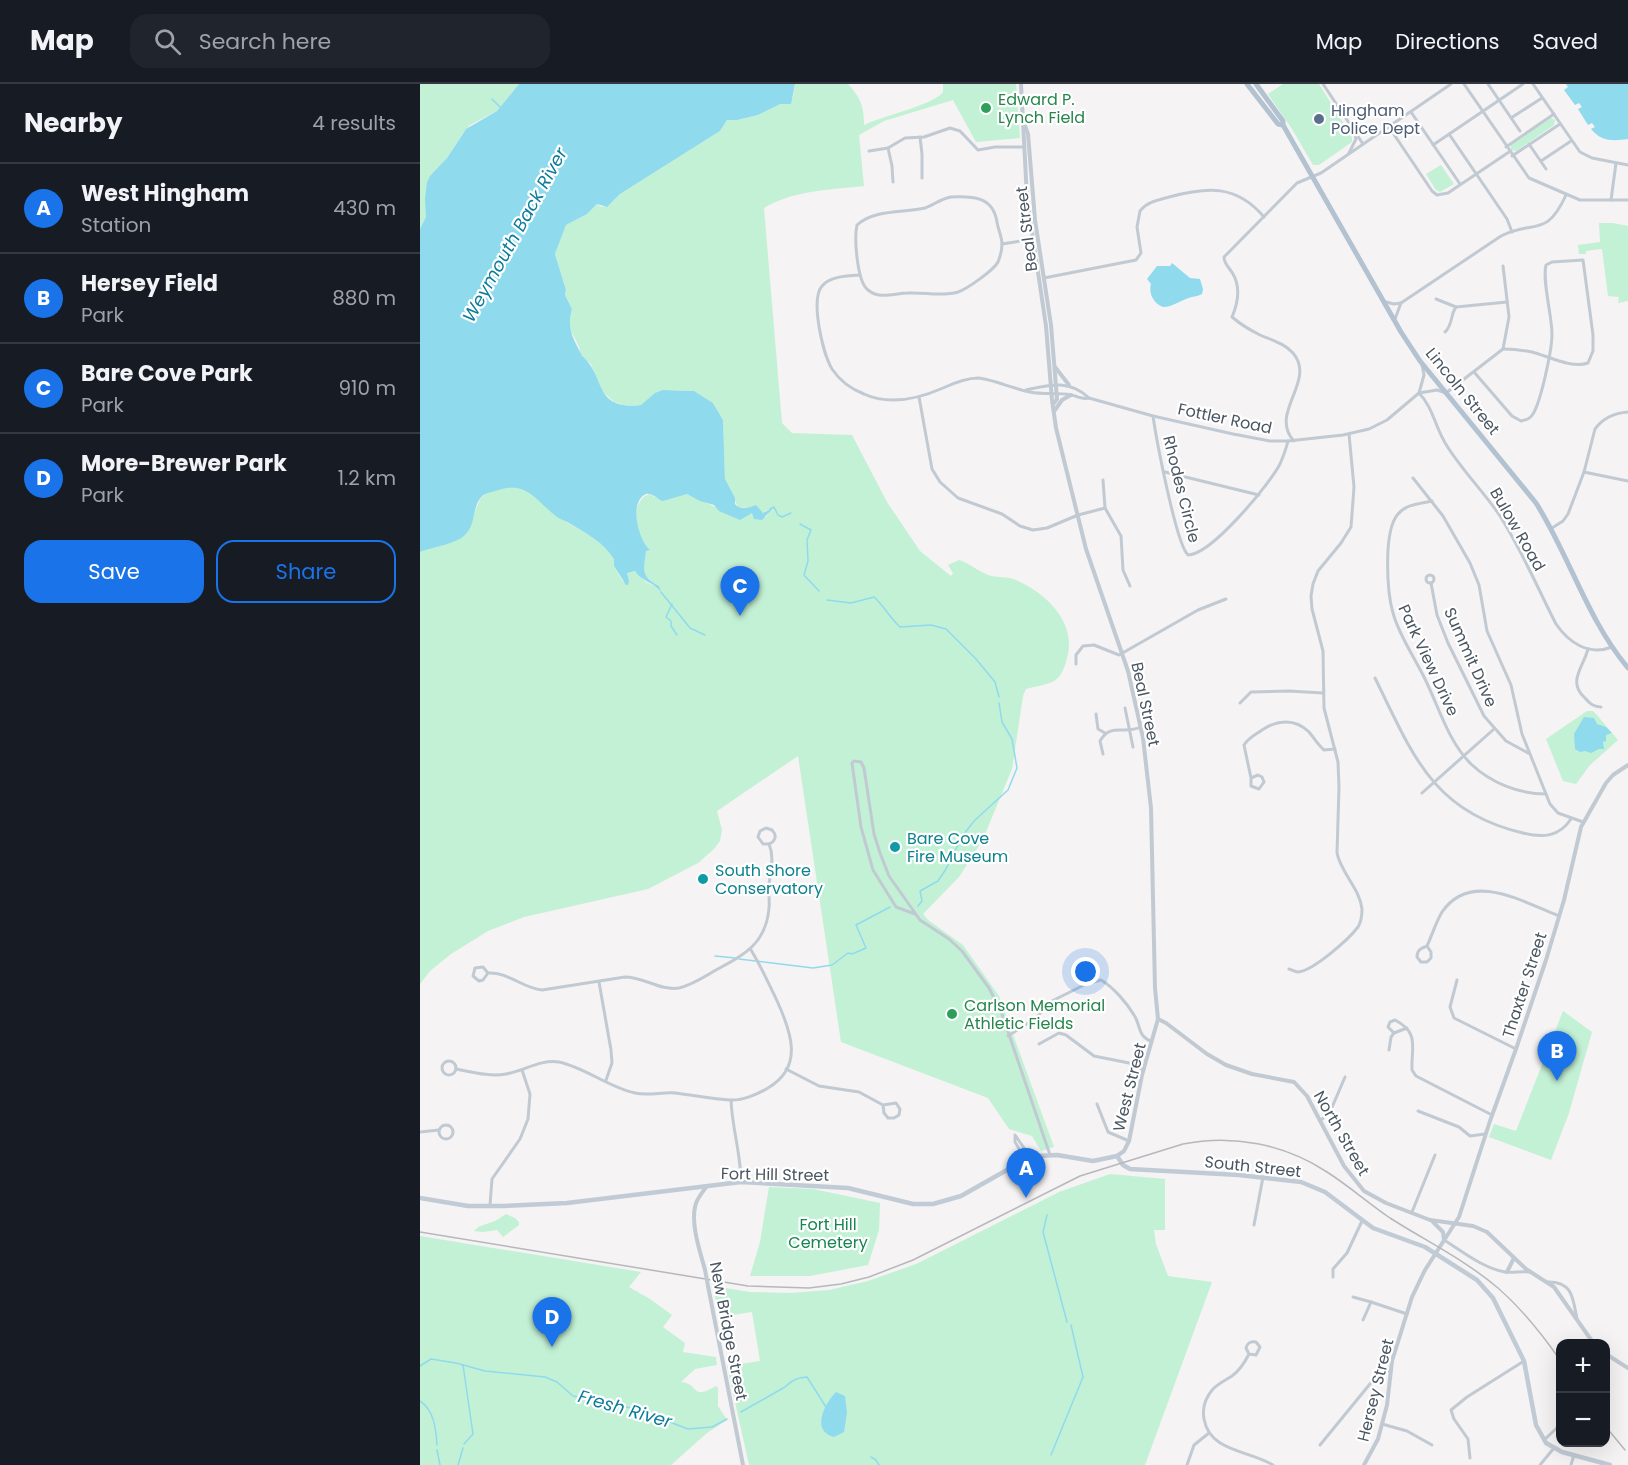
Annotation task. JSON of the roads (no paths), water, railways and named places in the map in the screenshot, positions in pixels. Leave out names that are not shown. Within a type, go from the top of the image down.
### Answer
[{"type":"main road","name":"Lincoln Street","points":[[1247,84],[1278,124],[1283,125]]},
{"type":"main road","name":"Lincoln Street","points":[[1256,84],[1283,121],[1283,125],[1311,176],[1394,321],[1420,361],[1526,490],[1552,528],[1592,614],[1628,668]]},
{"type":"main road","name":"Fort Hill Street","points":[[420,1198],[468,1206],[490,1207],[567,1203],[741,1182],[848,1188],[903,1202],[933,1204],[961,1196],[1029,1160],[1050,1155],[1093,1161],[1117,1156]]},
{"type":"main road","name":"South Street","points":[[1117,1156],[1123,1166],[1130,1169],[1263,1177],[1301,1182],[1316,1187],[1362,1221],[1383,1232],[1420,1244],[1436,1253],[1469,1274],[1488,1290],[1524,1361],[1534,1419],[1544,1440],[1554,1448],[1610,1465]]},
{"type":"street","points":[[1021,84],[1026,84]]},
{"type":"street","name":"Beal Street","points":[[1021,84],[1023,147],[1032,239],[1046,326],[1054,411],[1062,454],[1091,565],[1122,653],[1141,727],[1152,807],[1155,988],[1158,1019]]},
{"type":"street","points":[[1323,84],[1364,144]]},
{"type":"street","points":[[1294,441],[1286,429],[1286,417],[1299,378],[1298,360],[1286,346],[1257,333],[1232,317],[1237,303],[1237,287],[1233,273],[1223,259],[1229,250],[1297,183],[1321,172],[1451,84]]},
{"type":"street","points":[[1464,84],[1512,156],[1529,177],[1584,201],[1628,200]]},
{"type":"street","points":[[1488,84],[1520,131]]},
{"type":"street","points":[[1433,145],[1523,84]]},
{"type":"street","points":[[1533,84],[1580,152],[1585,156],[1628,165]]},
{"type":"street","points":[[1511,118],[1542,98]]},
{"type":"street","points":[[1411,112],[1460,184]]},
{"type":"street","points":[[1506,147],[1554,114]]},
{"type":"street","name":"Beal Street","points":[[1023,122],[1028,134],[1054,364],[1053,385]]},
{"type":"street","points":[[1512,156],[1560,124]]},
{"type":"street","points":[[1389,127],[1434,194],[1443,195],[1509,151]]},
{"type":"street","points":[[869,151],[888,148],[905,138],[928,136],[950,128],[960,131],[974,149],[978,150],[995,147],[1029,147]]},
{"type":"street","points":[[1348,154],[1356,139],[1354,129]]},
{"type":"street","points":[[1449,134],[1507,219],[1512,232]]},
{"type":"street","points":[[920,137],[922,178]]},
{"type":"street","points":[[1541,161],[1572,141]]},
{"type":"street","points":[[1529,144],[1546,169]]},
{"type":"street","points":[[888,148],[892,166],[892,182]]},
{"type":"street","points":[[1611,200],[1616,163]]},
{"type":"street","points":[[1037,279],[1136,260],[1141,254],[1137,227],[1140,211],[1150,203],[1184,193],[1204,189],[1226,191],[1250,203],[1264,217]]},
{"type":"street","points":[[1383,301],[1401,303],[1501,236],[1547,223],[1558,212],[1566,195]]},
{"type":"street","points":[[946,198],[968,198],[986,201],[990,204],[1002,244],[997,263],[972,284],[958,292],[878,295],[864,286],[860,275],[855,233],[857,225],[872,216],[928,207],[946,198]]},
{"type":"street","points":[[1002,244],[1038,238]]},
{"type":"street","points":[[1474,372],[1512,416],[1524,421],[1532,415],[1548,357],[1552,331],[1546,265],[1561,260],[1583,260],[1593,351],[1588,363],[1582,365],[1548,357],[1524,351],[1503,349]]},
{"type":"street","points":[[1420,361],[1424,375],[1419,393],[1437,390],[1446,393],[1503,349],[1509,317],[1503,266]]},
{"type":"street","name":"Fottler Road","points":[[860,275],[831,279],[819,289],[818,311],[822,342],[828,362],[846,385],[868,396],[895,400],[919,397],[972,378],[985,379],[1024,391],[1089,398]]},
{"type":"street","points":[[1436,299],[1456,307],[1507,302]]},
{"type":"street","points":[[1394,321],[1401,303]]},
{"type":"street","points":[[1445,332],[1451,324],[1456,307]]},
{"type":"street","points":[[1054,364],[1069,385]]},
{"type":"street","name":"Fottler Road","points":[[1024,391],[1053,385],[1069,385],[1089,398],[1153,416],[1243,436],[1288,441],[1349,434],[1382,423],[1419,393]]},
{"type":"street","name":"Bulow Road","points":[[1419,393],[1427,404],[1437,430],[1450,451],[1509,530],[1556,624],[1575,643],[1588,649]]},
{"type":"street","points":[[1054,411],[1062,400],[1071,395]]},
{"type":"street","points":[[919,397],[931,467],[939,482],[965,502],[1002,514],[1028,529],[1047,528],[1077,515],[1105,508]]},
{"type":"street","points":[[1552,528],[1563,521],[1568,514],[1584,472],[1591,441],[1599,424],[1609,417],[1628,412]]},
{"type":"street","name":"Rhodes Circle","points":[[1153,416],[1156,440],[1182,545],[1188,555],[1197,554],[1206,547],[1259,495],[1280,464],[1288,441]]},
{"type":"street","points":[[1289,969],[1298,972],[1328,957],[1357,929],[1361,921],[1362,909],[1337,853],[1339,787],[1335,749],[1325,713],[1324,657],[1312,609],[1311,590],[1321,566],[1341,543],[1351,527],[1354,487],[1349,434]]},
{"type":"street","points":[[1165,472],[1259,495]]},
{"type":"street","points":[[1584,472],[1628,481]]},
{"type":"street","points":[[1413,478],[1456,536],[1476,576],[1488,631],[1511,684],[1522,734],[1546,794],[1554,810],[1571,819],[1583,822]]},
{"type":"street","points":[[1103,480],[1105,508],[1121,536],[1123,570],[1130,586]]},
{"type":"street","name":"Park View Drive","points":[[1432,501],[1407,507],[1396,517],[1390,537],[1389,554],[1390,601],[1394,616],[1451,735],[1464,755],[1480,771],[1506,786],[1523,793],[1546,794]]},
{"type":"street","name":"Summit Drive","points":[[1431,583],[1437,615],[1448,643],[1484,716],[1506,741],[1530,754]]},
{"type":"street","points":[[1077,664],[1075,658],[1078,650],[1089,644],[1100,646],[1117,656],[1198,610],[1226,599]]},
{"type":"street","points":[[1601,707],[1593,706],[1580,693],[1576,686],[1576,679],[1588,649],[1601,650],[1612,647]]},
{"type":"street","points":[[1375,678],[1410,750],[1434,782],[1449,798],[1467,811],[1485,821],[1512,831],[1539,836],[1554,835],[1571,819]]},
{"type":"street","points":[[1240,703],[1251,692],[1323,693]]},
{"type":"street","points":[[1125,708],[1132,747]]},
{"type":"street","points":[[1096,714],[1098,729],[1105,733]]},
{"type":"street","points":[[1251,778],[1255,775],[1262,777],[1264,782],[1262,787],[1254,788],[1250,783],[1244,745],[1248,739],[1274,723],[1285,721],[1297,724],[1308,731],[1324,750],[1335,749]]},
{"type":"street","points":[[1103,754],[1100,741],[1105,733],[1114,730],[1129,731],[1141,727]]},
{"type":"street","points":[[1422,792],[1494,729]]},
{"type":"street","points":[[915,914],[896,907],[873,870],[859,815],[852,763],[854,761],[861,762],[864,768],[872,821],[884,864],[895,886],[924,924],[956,944],[996,1000],[1050,1155]]},
{"type":"street","name":"Thaxter Street","points":[[1455,1223],[1460,1217],[1485,1134],[1516,1049],[1559,916],[1583,822],[1606,783],[1628,765]]},
{"type":"street","points":[[766,828],[772,830],[776,836],[769,844],[763,844],[758,837],[760,831],[766,828]]},
{"type":"street","points":[[488,973],[483,980],[479,981],[473,976],[475,968],[479,966],[488,973],[507,975],[531,988],[542,990],[613,978],[629,977],[654,985],[678,988],[700,980],[751,950],[764,928],[768,918],[768,887],[772,861],[769,844]]},
{"type":"street","points":[[1427,946],[1431,952],[1431,958],[1427,962],[1421,962],[1418,960],[1417,953],[1421,948],[1427,946],[1448,904],[1460,895],[1475,891],[1502,894],[1559,916]]},
{"type":"street","points":[[456,1069],[496,1075],[522,1070],[541,1063],[556,1062],[634,1093],[673,1093],[731,1101],[766,1089],[775,1084],[786,1069],[791,1052],[790,1030],[768,978],[751,950]]},
{"type":"street","points":[[1008,1036],[1036,1018],[1050,1002],[1086,984],[1101,980],[1134,1014],[1142,1036],[1153,1042]]},
{"type":"street","points":[[1457,980],[1450,1007],[1454,1018],[1516,1049]]},
{"type":"street","points":[[598,982],[611,1050],[612,1063],[606,1080]]},
{"type":"street","name":"West Street","points":[[1117,1156],[1126,1149],[1129,1141],[1144,1070],[1158,1019]]},
{"type":"street","name":"North Street","points":[[1158,1019],[1207,1054],[1236,1069],[1294,1082],[1305,1093],[1344,1166],[1364,1191],[1386,1203],[1430,1220],[1473,1226],[1483,1230],[1561,1295],[1590,1339]]},
{"type":"street","points":[[1394,1033],[1388,1027],[1390,1022],[1395,1020],[1407,1028],[1414,1042],[1412,1070],[1416,1076],[1492,1115]]},
{"type":"street","points":[[1156,1028],[1171,1028]]},
{"type":"street","points":[[1389,1050],[1391,1036],[1407,1028]]},
{"type":"street","points":[[1039,1044],[1059,1033],[1066,1035],[1094,1056],[1144,1070]]},
{"type":"street","points":[[449,1060],[455,1064],[456,1069],[454,1073],[448,1075],[442,1071],[442,1066],[449,1060]]},
{"type":"street","points":[[786,1069],[819,1086],[859,1092],[883,1105],[896,1103],[900,1109],[899,1115],[892,1119],[888,1118],[884,1113],[883,1105]]},
{"type":"street","points":[[490,1207],[492,1179],[520,1139],[528,1119],[530,1094],[522,1070]]},
{"type":"street","points":[[1320,1121],[1330,1112],[1345,1077]]},
{"type":"street","points":[[731,1101],[741,1182]]},
{"type":"street","points":[[1097,1104],[1106,1130],[1129,1141]]},
{"type":"street","points":[[1418,1111],[1459,1127],[1470,1136],[1485,1134]]},
{"type":"street","points":[[420,1132],[439,1130],[441,1126],[447,1125],[451,1127],[452,1134],[443,1138],[439,1130]]},
{"type":"street","points":[[1015,1135],[1029,1160],[1015,1142],[1015,1135]]},
{"type":"street","points":[[1412,1212],[1435,1155]]},
{"type":"street","points":[[1254,1225],[1263,1177]]},
{"type":"street","points":[[697,1201],[707,1185]]},
{"type":"street","name":"New Bridge Street","points":[[691,1187],[697,1201],[694,1208],[695,1225],[743,1465]]},
{"type":"street","points":[[1430,1220],[1442,1230],[1444,1240],[1485,1265],[1507,1272],[1519,1270],[1533,1272]]},
{"type":"street","points":[[1333,1277],[1335,1264],[1349,1249],[1362,1221]]},
{"type":"street","name":"Hersey Street","points":[[1364,1465],[1378,1439],[1387,1405],[1391,1371],[1418,1283],[1455,1223]]},
{"type":"street","points":[[1507,1272],[1514,1258]]},
{"type":"street","points":[[1548,1282],[1556,1281],[1570,1291],[1577,1320]]},
{"type":"street","points":[[1353,1297],[1407,1314]]},
{"type":"street","points":[[1363,1320],[1371,1302]]},
{"type":"street","points":[[1249,1342],[1256,1342],[1260,1347],[1259,1352],[1256,1355],[1249,1354],[1246,1346],[1249,1342]]},
{"type":"street","points":[[1249,1354],[1237,1372],[1216,1386],[1207,1398],[1204,1416],[1209,1433],[1222,1445],[1253,1455],[1272,1465]]},
{"type":"street","points":[[1610,1357],[1628,1368]]},
{"type":"street","points":[[1470,1458],[1468,1439],[1451,1410],[1467,1397],[1524,1361]]},
{"type":"street","points":[[1320,1445],[1374,1379],[1382,1372],[1391,1371]]},
{"type":"street","points":[[1382,1424],[1407,1431],[1432,1444]]},
{"type":"street","points":[[1544,1440],[1556,1429]]},
{"type":"street","points":[[1187,1465],[1194,1445],[1209,1433]]},
{"type":"street","points":[[1540,1465],[1554,1448]]},
{"type":"street","points":[[1570,1465],[1574,1455]]},
{"type":"water","name":"Weymouth Back River","points":[[519,84],[795,84],[791,104],[780,104],[758,115],[727,120],[720,131],[620,194],[607,207],[597,204],[587,214],[566,225],[555,254],[566,290],[565,295],[572,309],[570,323],[572,334],[582,356],[590,364],[607,397],[625,405],[641,405],[655,393],[663,390],[694,391],[713,403],[723,420],[725,479],[735,498],[735,504],[742,508],[756,505],[763,513],[773,508],[762,520],[754,519],[752,513],[740,520],[719,511],[714,505],[687,494],[663,501],[646,494],[637,505],[637,522],[642,539],[650,550],[646,551],[646,576],[659,586],[661,592],[635,571],[627,573],[629,581],[626,585],[614,566],[614,559],[599,543],[557,517],[529,493],[515,488],[506,488],[484,495],[477,504],[471,526],[466,534],[451,543],[420,552],[420,229],[426,217],[427,182],[447,158],[466,129],[497,111]]},
{"type":"water","points":[[1566,84],[1628,84],[1628,139],[1608,140],[1595,133],[1591,129],[1595,127],[1592,123],[1588,125],[1578,109],[1582,107],[1579,103],[1575,105],[1564,90],[1568,87]]},
{"type":"water","points":[[1172,263],[1190,278],[1200,279],[1202,294],[1163,307],[1152,298],[1151,284],[1147,279],[1157,266],[1170,266]]},
{"type":"water","points":[[1584,717],[1594,718],[1597,724],[1606,727],[1612,733],[1606,735],[1606,741],[1603,742],[1604,749],[1591,753],[1575,749],[1574,734]]},
{"type":"water","points":[[836,1392],[845,1396],[847,1413],[844,1432],[834,1437],[827,1434],[821,1423],[824,1409]]},
{"type":"waterway","points":[[492,99],[501,108]]},
{"type":"waterway","points":[[770,509],[774,507],[778,515],[782,517],[791,513]]},
{"type":"waterway","points":[[800,524],[811,530],[807,540],[808,561],[804,575],[819,591]]},
{"type":"waterway","points":[[661,592],[690,628],[705,635]]},
{"type":"waterway","points":[[827,600],[851,603],[874,597],[900,627],[931,625],[946,629],[995,682],[999,697]]},
{"type":"waterway","points":[[672,604],[666,617],[671,621],[671,626],[677,635]]},
{"type":"waterway","points":[[918,906],[922,901],[920,891],[938,881],[963,835],[975,820],[1008,790],[1017,768],[1012,739],[1002,722],[999,703]]},
{"type":"waterway","points":[[739,959],[813,968],[832,965],[848,953],[852,954],[866,948],[856,925],[890,907]]},
{"type":"waterway","points":[[715,956],[735,958]]},
{"type":"waterway","points":[[1047,1215],[1043,1232],[1067,1322]]},
{"type":"waterway","points":[[1051,1455],[1083,1377],[1071,1325]]},
{"type":"waterway","name":"Fresh River","points":[[420,1366],[431,1359],[485,1371],[545,1377],[557,1382],[573,1396],[636,1409],[688,1429],[712,1427],[727,1419]]},
{"type":"waterway","points":[[463,1365],[473,1434],[464,1444]]},
{"type":"waterway","name":"Fresh River","points":[[741,1412],[792,1381],[807,1377],[826,1407]]},
{"type":"waterway","points":[[420,1401],[431,1415],[437,1445]]},
{"type":"waterway","points":[[458,1465],[463,1448]]},
{"type":"waterway","points":[[437,1450],[440,1465]]},
{"type":"waterway","points":[[871,1457],[879,1465]]},
{"type":"railway","points":[[420,1232],[748,1286],[809,1288],[841,1284],[869,1277],[913,1260],[1080,1176],[1183,1144],[1202,1141],[1239,1141],[1276,1148],[1311,1162],[1390,1218],[1472,1268],[1515,1304],[1556,1354]]},
{"type":"railway","points":[[1610,1432],[1625,1450]]},
{"type":"place","name":"Edward P. Lynch Field","points":[[986,108]]},
{"type":"place","name":"Hingham Police Dept","points":[[1319,119]]},
{"type":"place","name":"Bare Cove Park","points":[[740,616]]},
{"type":"place","name":"Bare Cove Fire Museum","points":[[895,847]]},
{"type":"place","name":"South Shore Conservatory","points":[[703,879]]},
{"type":"place","name":"Carlson Memorial Athletic Fields","points":[[952,1014]]},
{"type":"place","name":"Hersey Field","points":[[1557,1081]]},
{"type":"place","name":"West Hingham","points":[[1026,1198]]},
{"type":"place","name":"More-Brewer Park","points":[[552,1347]]},
{"type":"park label","name":"Fort Hill Cemetery","points":[[828,1233]]}]
